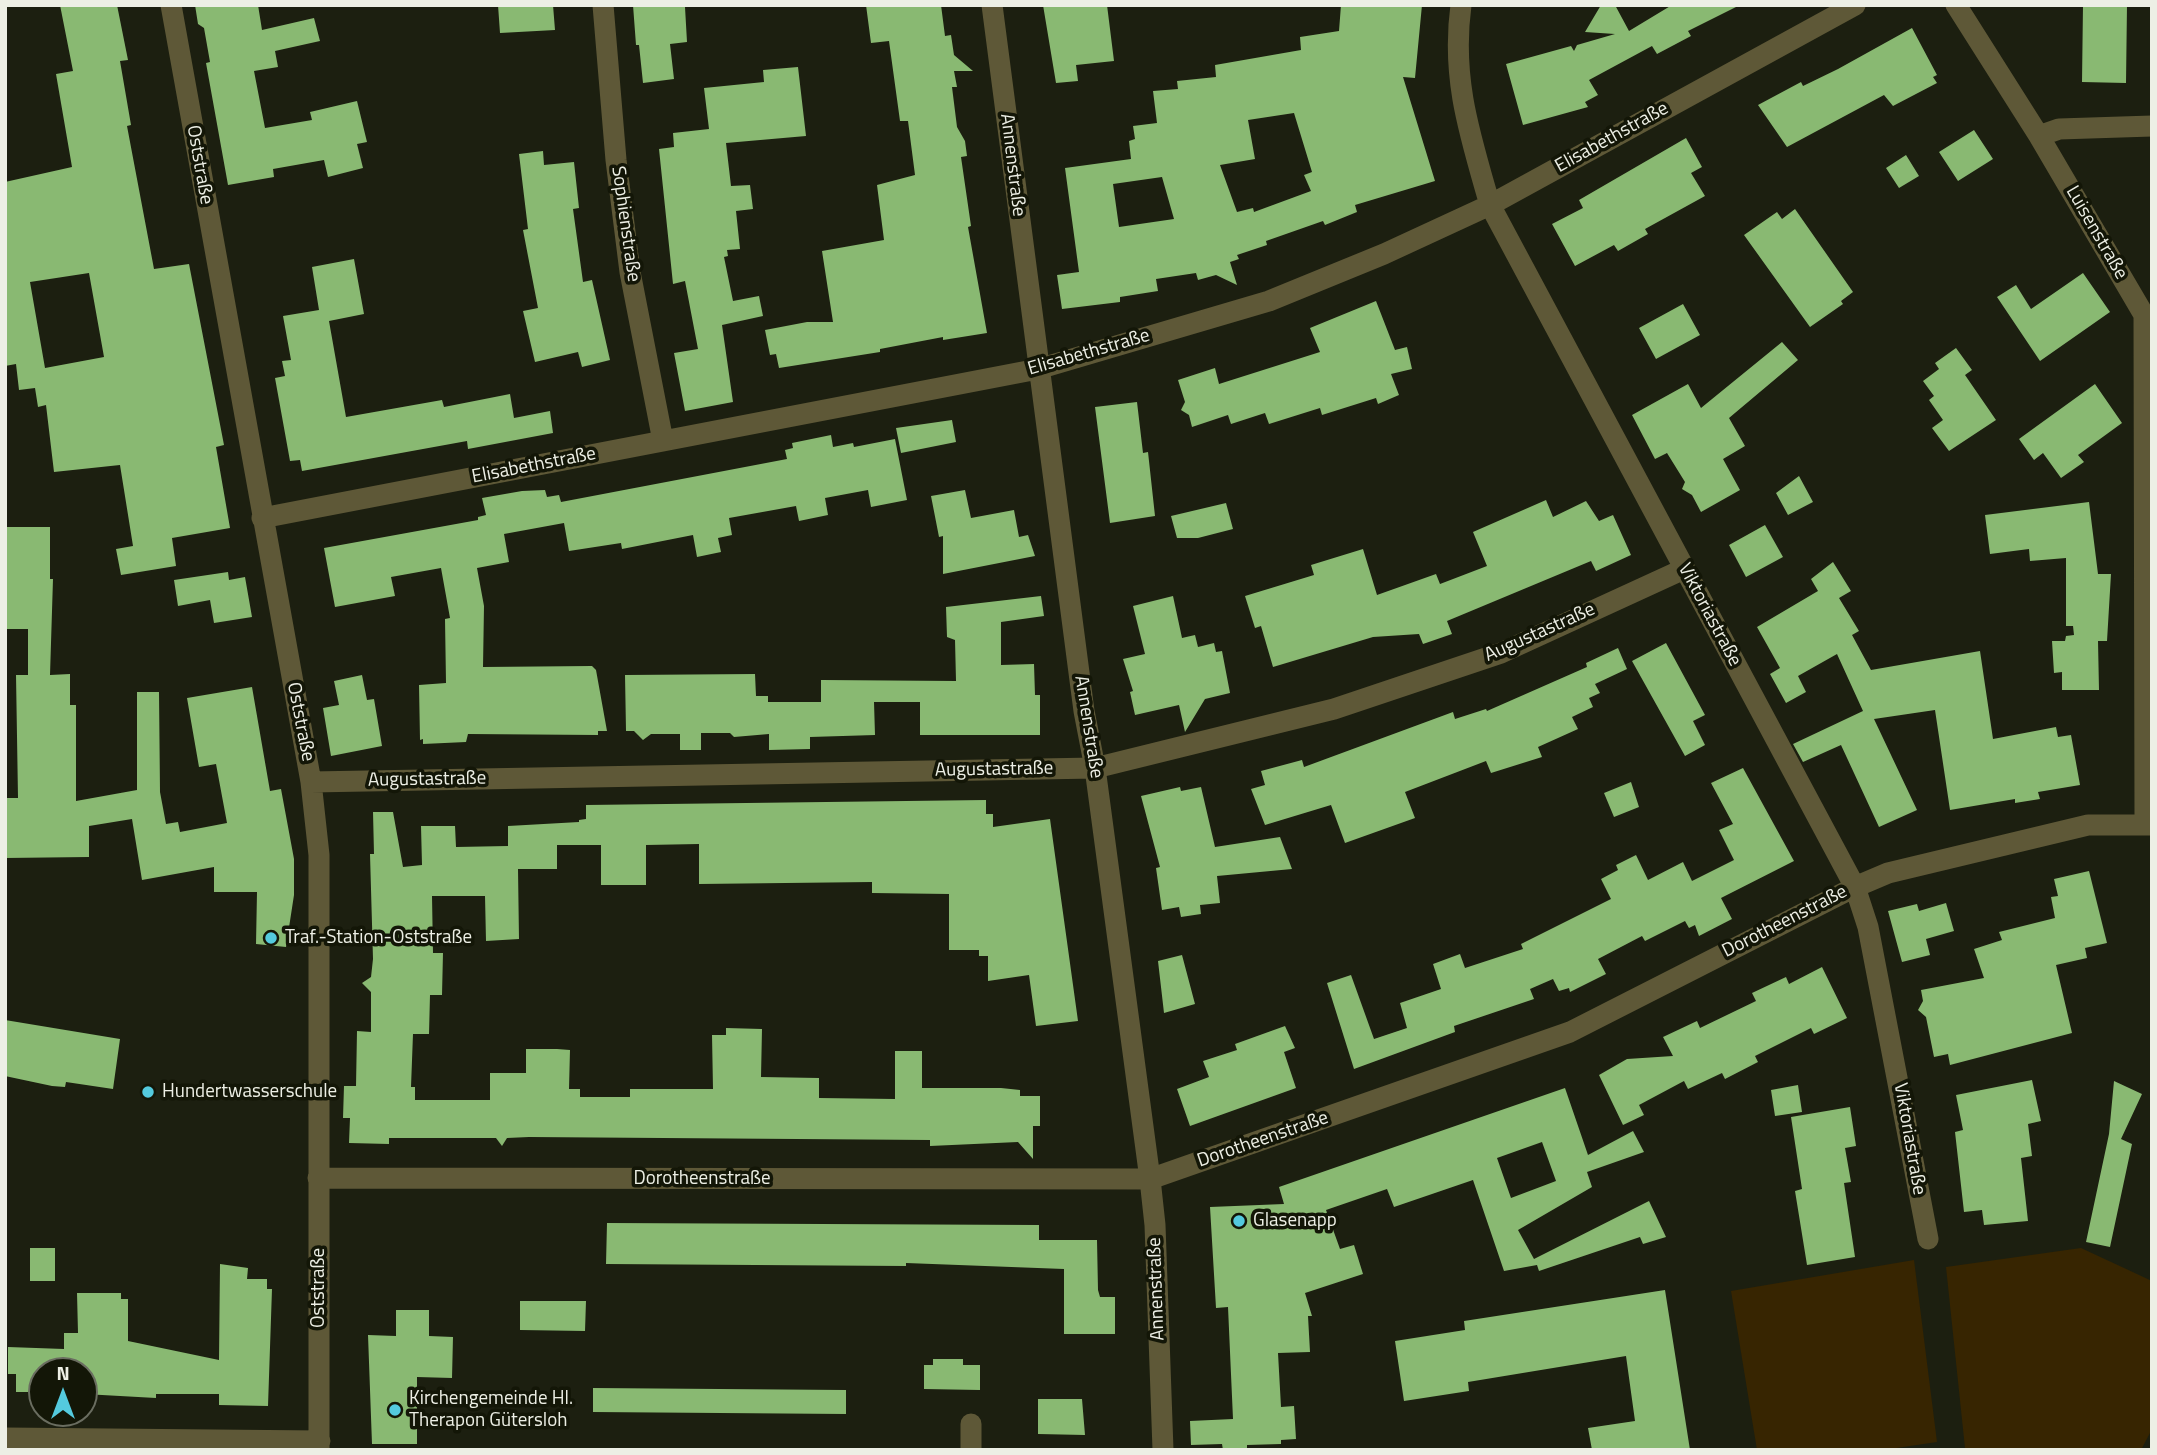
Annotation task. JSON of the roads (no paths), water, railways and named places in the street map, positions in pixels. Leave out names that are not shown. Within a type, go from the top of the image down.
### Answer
[{"type":"street","name":"Oststraße","points":[[170,5],[311,782],[319,855],[320,1446]]},
{"type":"street","name":"Sophienstraße","points":[[603,5],[615,160],[630,272],[663,441]]},
{"type":"street","name":"Annenstraße","points":[[992,5],[1084,711],[1095,768],[1150,1179],[1155,1225],[1163,1450]]},
{"type":"street","name":"Viktoriastraße","points":[[1461,5],[1457,36],[1462,106],[1490,205],[1855,887],[1871,939],[1928,1239]]},
{"type":"street","name":"Elisabethstraße","points":[[262,517],[1038,369],[1269,301],[1384,254],[1490,205],[1855,5]]},
{"type":"street","name":"Luisenstraße","points":[[1956,5],[2039,136],[2144,315],[2148,824]]},
{"type":"street","points":[[2039,136],[2059,129],[2152,126]]},
{"type":"street","name":"Augustastraße","points":[[311,782],[1095,768],[1334,709],[1488,657],[1684,569]]},
{"type":"street","name":"Dorotheenstraße","points":[[318,1178],[1150,1179],[1570,1032],[1855,887],[1888,873],[2088,825],[2148,824]]},
{"type":"street","points":[[971,1424],[971,1450]]},
{"type":"street","points":[[5,1438],[320,1446]]},
{"type":"place","name":"Traf.-Station-Oststraße","points":[[271,938]]},
{"type":"place","name":"Hundertwasserschule","points":[[148,1092]]},
{"type":"place","name":"Glasenapp","points":[[1239,1221]]},
{"type":"place","name":"Kirchengemeinde Hl. Therapon Gütersloh","points":[[395,1410]]}]
